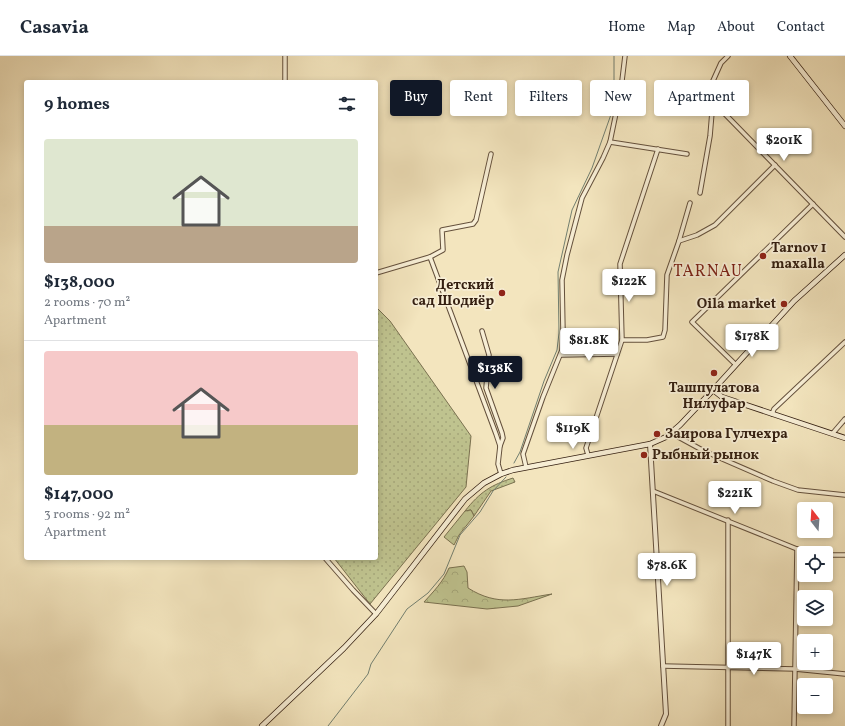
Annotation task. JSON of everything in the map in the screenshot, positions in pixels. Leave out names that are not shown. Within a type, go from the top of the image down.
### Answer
[{"type":"main road","points":[[790,56],[845,126]]},
{"type":"main road","points":[[262,726],[344,648],[376,614],[465,499],[484,483],[501,474],[526,467],[650,444],[670,433],[713,390],[794,301],[845,255]]},
{"type":"main road","points":[[713,390],[722,397],[845,438]]},
{"type":"street","points":[[285,56],[285,80]]},
{"type":"street","points":[[526,467],[523,454],[563,344],[562,280],[567,255],[582,198],[610,142],[621,89],[625,56]]},
{"type":"street","points":[[713,80],[721,64],[728,56]]},
{"type":"street","points":[[700,193],[710,136],[712,116]]},
{"type":"street","points":[[727,116],[845,237]]},
{"type":"street","points":[[610,142],[687,154]]},
{"type":"street","points":[[588,455],[586,448],[622,340],[620,264],[658,149]]},
{"type":"street","points":[[378,271],[430,257],[443,250],[442,230],[473,224],[476,220],[491,154]]},
{"type":"street","points":[[679,241],[697,235],[715,225],[775,164]]},
{"type":"street","points":[[622,340],[647,340],[663,337],[665,330],[667,275],[690,203]]},
{"type":"street","points":[[736,364],[692,322],[813,204]]},
{"type":"street","points":[[430,257],[500,446]]},
{"type":"street","points":[[482,331],[489,356],[486,388],[503,438],[500,446],[498,464],[501,474]]},
{"type":"street","points":[[772,414],[774,409],[845,342]]},
{"type":"street","points":[[560,355],[617,354]]},
{"type":"street","points":[[832,433],[845,420]]},
{"type":"street","points":[[670,433],[704,451],[773,482],[798,490],[845,495]]},
{"type":"street","points":[[650,444],[666,714],[661,726]]},
{"type":"street","points":[[653,491],[797,548],[794,726]]},
{"type":"street","points":[[728,520],[728,726]]},
{"type":"street","points":[[833,555],[845,555]]},
{"type":"street","points":[[327,560],[352,590],[376,614]]},
{"type":"street","points":[[663,666],[795,669],[845,674]]},
{"type":"green space","points":[[378,309],[390,321],[471,436],[466,487],[370,604],[336,560],[378,560]]},
{"type":"green space","points":[[513,478],[515,482],[491,491],[474,516],[471,510],[465,511],[486,490],[498,483]]},
{"type":"green space","points":[[471,510],[474,516],[459,535],[454,545],[444,537],[465,511]]},
{"type":"green space","points":[[464,566],[467,572],[468,588],[489,598],[509,600],[552,594],[518,606],[487,609],[424,602],[441,582],[449,568]]},
{"type":"waterway","points":[[514,463],[520,452],[544,381],[557,350],[559,333],[558,272],[572,210],[592,168],[614,106],[614,56]]},
{"type":"waterway","points":[[328,726],[368,674],[371,664],[407,609],[428,593],[444,574],[460,535],[480,512],[493,491],[506,477]]},
{"type":"place","name":"Tarnov 1 maxalla","points":[[763,256]]},
{"type":"place","name":"Детский сад Шодиёр","points":[[502,293]]},
{"type":"place","name":"Oila market","points":[[784,304]]},
{"type":"place","name":"Ташпулатова Нилуфар","points":[[714,373]]},
{"type":"place","name":"Заирова Гулчехра","points":[[657,434]]},
{"type":"place","name":"Рыбный рынок","points":[[644,455]]},
{"type":"district","name":"TARNAU","points":[[708,272]]}]
